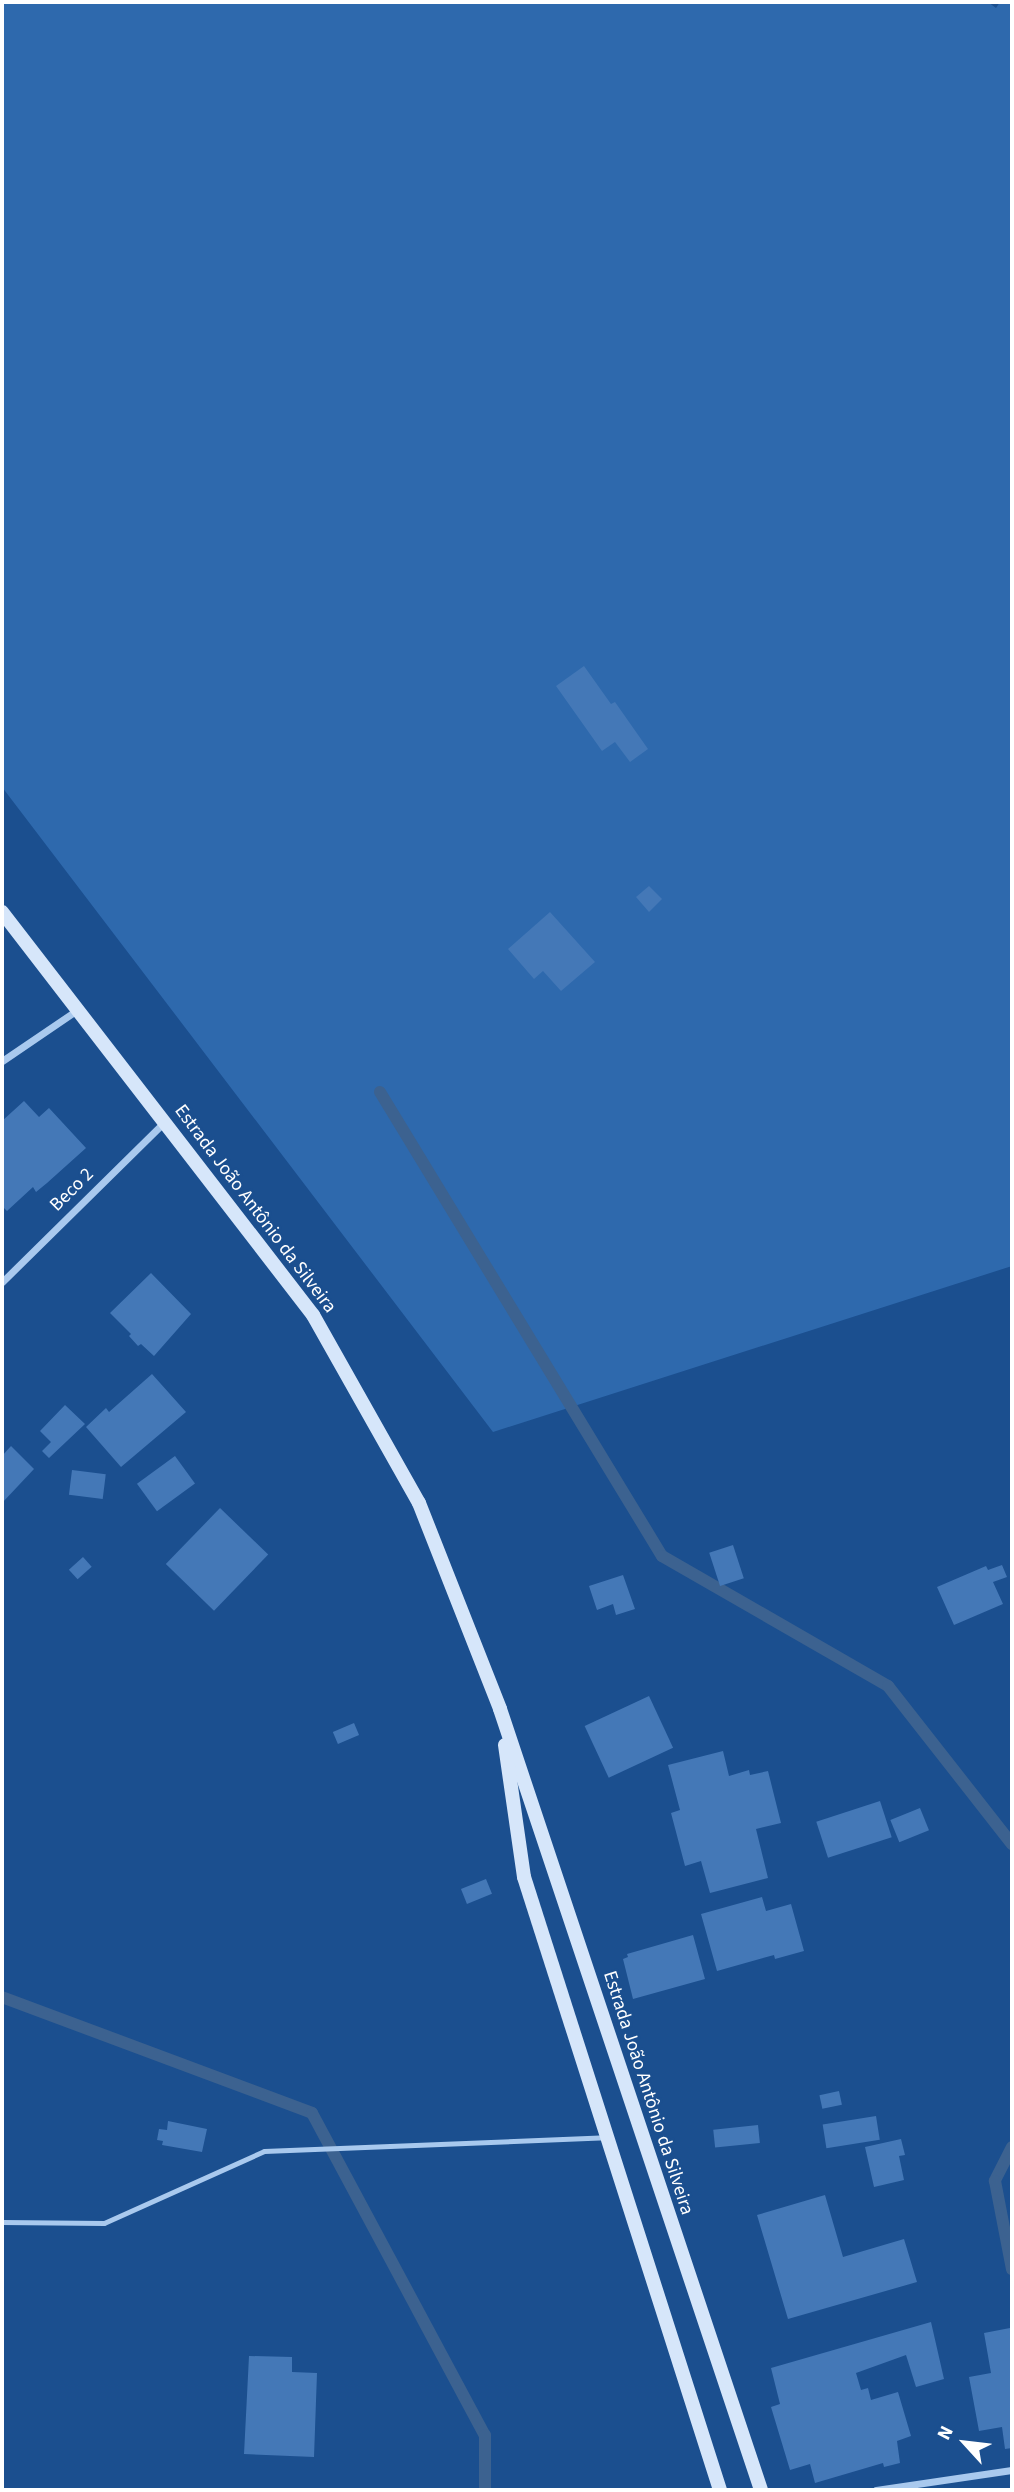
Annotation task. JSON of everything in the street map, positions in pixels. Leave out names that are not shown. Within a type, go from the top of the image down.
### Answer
[{"type":"main road","name":"Estrada João Antônio da Silveira","points":[[2,912],[313,1315],[419,1503],[500,1709],[761,2490]]},
{"type":"main road","name":"Estrada João Antônio da Silveira","points":[[500,1709],[524,1877],[720,2490]]},
{"type":"street","points":[[2,1061],[77,1010]]},
{"type":"street","name":"Beco 2","points":[[2,1282],[165,1121]]},
{"type":"street","points":[[876,2490],[1012,2470]]},
{"type":"lane","points":[[2,2222],[104,2223],[264,2151],[608,2137]]},
{"type":"shaded area","points":[[2,2],[988,2],[996,8],[1000,2],[1012,2],[1012,1266],[493,1432],[2,787]]},
{"type":"building","points":[[584,666],[611,704],[615,702],[648,749],[630,762],[615,742],[602,751],[556,686]]},
{"type":"building","points":[[649,886],[662,899],[649,912],[636,897]]},
{"type":"building","points":[[550,912],[595,962],[561,991],[543,971],[534,979],[508,949]]},
{"type":"building","points":[[24,1101],[39,1117],[49,1108],[86,1148],[36,1192],[33,1187],[7,1211],[2,1206],[2,1121]]},
{"type":"building","points":[[151,1273],[191,1314],[154,1356],[141,1344],[138,1346],[129,1336],[131,1334],[110,1313]]},
{"type":"building","points":[[152,1374],[186,1412],[121,1467],[86,1427],[106,1408],[109,1412]]},
{"type":"building","points":[[65,1405],[85,1424],[49,1458],[42,1451],[51,1442],[40,1431]]},
{"type":"building","points":[[11,1446],[34,1469],[2,1503],[2,1456]]},
{"type":"building","points":[[175,1456],[195,1484],[157,1511],[137,1484]]},
{"type":"building","points":[[72,1470],[106,1474],[103,1499],[69,1495]]},
{"type":"building","points":[[220,1508],[268,1555],[214,1611],[166,1564]]},
{"type":"building","points":[[733,1545],[744,1578],[720,1586],[709,1553]]},
{"type":"building","points":[[83,1557],[92,1567],[78,1579],[69,1570]]},
{"type":"building","points":[[1002,1565],[1007,1577],[993,1582],[1003,1604],[954,1625],[937,1587],[986,1566],[988,1570]]},
{"type":"building","points":[[623,1575],[635,1609],[616,1615],[613,1604],[597,1610],[589,1586]]},
{"type":"building","points":[[649,1696],[673,1748],[609,1778],[585,1726]]},
{"type":"building","points":[[354,1723],[359,1735],[338,1744],[333,1732]]},
{"type":"building","points":[[723,1751],[729,1776],[749,1770],[750,1775],[768,1771],[781,1823],[756,1829],[768,1878],[710,1893],[701,1861],[685,1866],[671,1813],[680,1810],[668,1765]]},
{"type":"building","points":[[880,1801],[892,1837],[828,1858],[816,1822]]},
{"type":"building","points":[[920,1808],[929,1830],[899,1842],[890,1820]]},
{"type":"building","points":[[486,1879],[492,1894],[467,1904],[461,1889]]},
{"type":"building","points":[[762,1897],[766,1911],[791,1904],[804,1951],[775,1959],[774,1955],[717,1971],[701,1914]]},
{"type":"building","points":[[693,1935],[705,1979],[633,1999],[623,1959],[628,1957],[627,1954]]},
{"type":"building","points":[[839,2091],[842,2105],[822,2109],[819,2095]]},
{"type":"building","points":[[876,2116],[880,2140],[826,2148],[823,2124]]},
{"type":"building","points":[[168,2121],[207,2129],[202,2152],[162,2145],[163,2141],[157,2140],[159,2129],[167,2130]]},
{"type":"building","points":[[758,2125],[760,2143],[715,2148],[713,2130]]},
{"type":"building","points":[[901,2139],[905,2155],[899,2156],[904,2180],[874,2187],[865,2147]]},
{"type":"building","points":[[825,2195],[843,2257],[904,2239],[917,2282],[788,2319],[757,2215]]},
{"type":"building","points":[[931,2322],[944,2379],[916,2387],[906,2355],[856,2373],[861,2390],[868,2388],[871,2400],[898,2392],[911,2436],[897,2441],[900,2463],[884,2467],[883,2463],[815,2483],[810,2464],[790,2470],[771,2407],[780,2404],[771,2368]]},
{"type":"building","points":[[1010,2328],[1012,2448],[1005,2449],[1002,2427],[979,2431],[969,2377],[991,2373],[984,2333]]},
{"type":"building","points":[[249,2356],[292,2357],[292,2372],[317,2373],[314,2457],[244,2454]]},
{"type":"waterway","points":[[380,1092],[662,1556],[888,1686],[1012,1844]]},
{"type":"waterway","points":[[2,1997],[312,2113],[485,2435],[485,2490]]},
{"type":"waterway","points":[[1012,2147],[995,2181],[1012,2269]]}]
